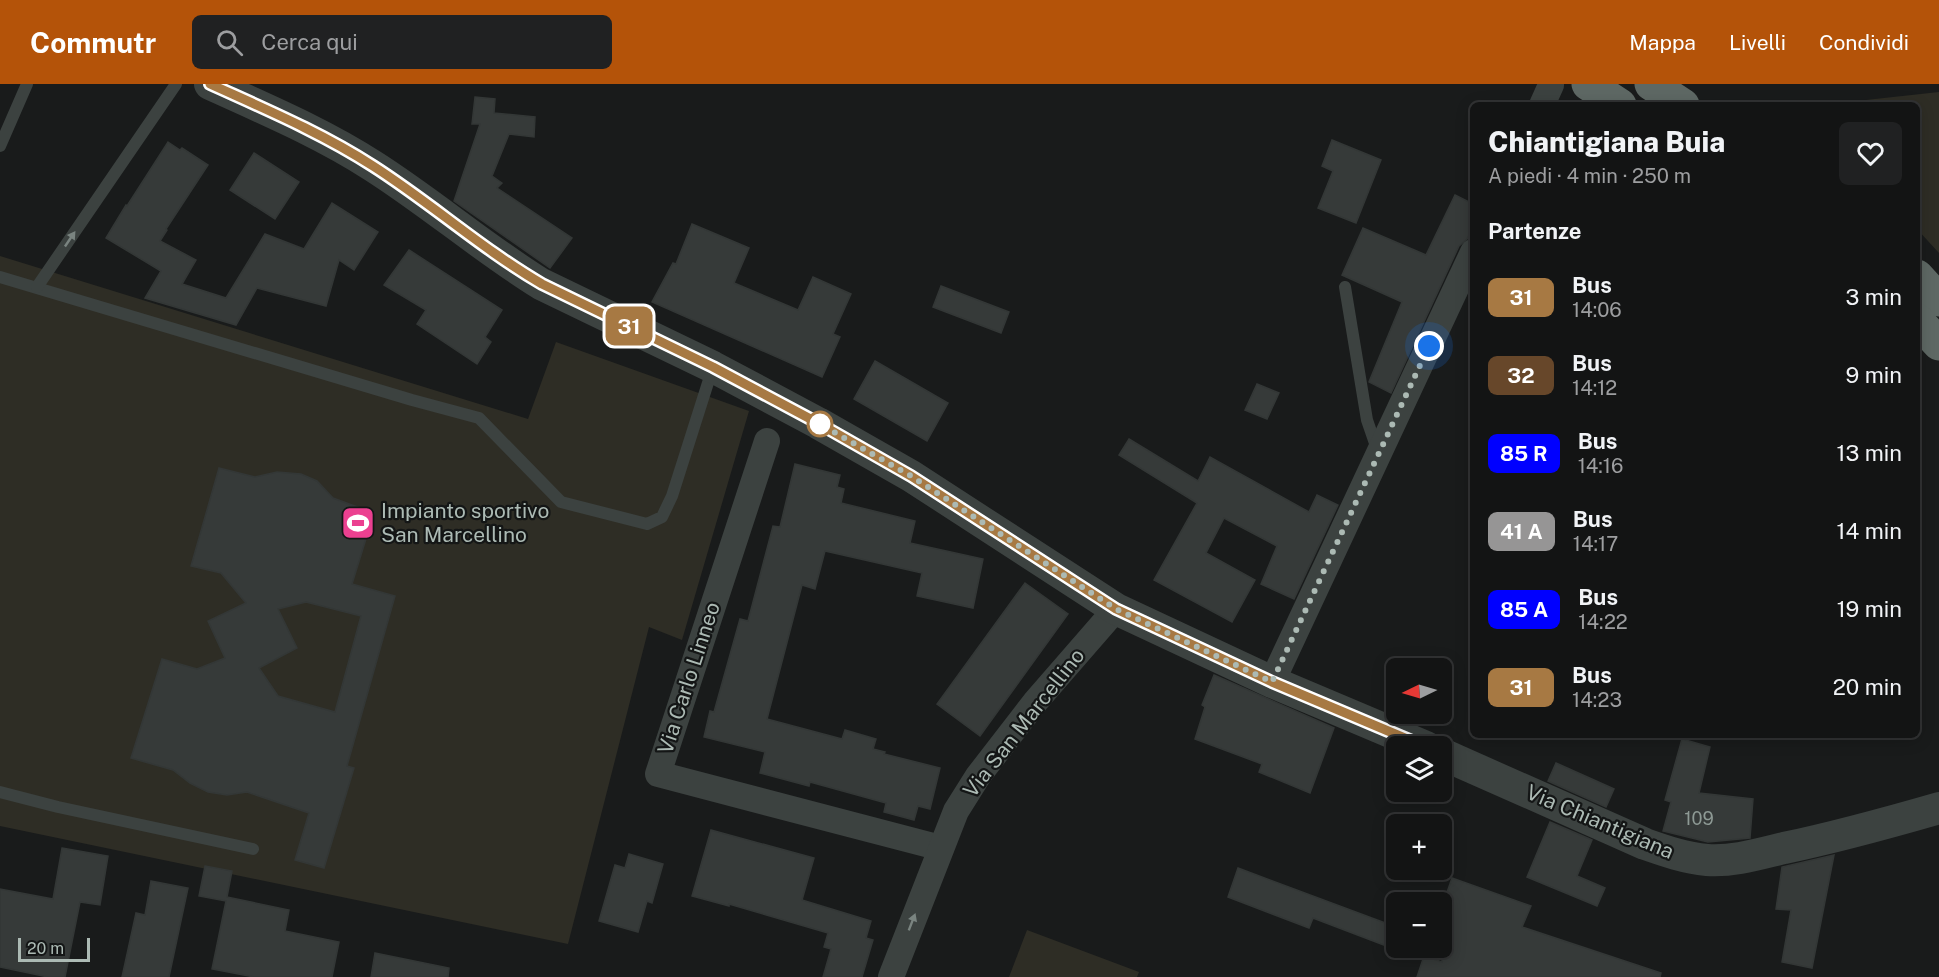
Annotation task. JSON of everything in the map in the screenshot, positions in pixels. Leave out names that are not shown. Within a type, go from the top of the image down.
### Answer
[{"type":"highway","points":[[1651,84],[1678,102]]},
{"type":"highway","points":[[1589,85],[1615,102]]},
{"type":"highway","points":[[1920,279],[1939,300]]},
{"type":"highway","points":[[1920,323],[1939,344]]},
{"type":"street","points":[[210,84],[326,138],[374,166],[515,268],[542,284],[713,367],[911,476],[1116,609],[1272,682],[1400,736]]},
{"type":"street","points":[[1272,682],[1470,258]]},
{"type":"street","name":"Via Carlo Linneo","points":[[767,441],[658,774],[941,848]]},
{"type":"street","name":"Via San Marcellino","points":[[891,977],[956,811],[978,776],[1036,701],[1116,609]]},
{"type":"street","name":"Via Chiantigiana","points":[[1452,758],[1644,844],[1679,856],[1707,860],[1724,860],[1796,846],[1939,808]]},
{"type":"lane","points":[[0,146],[27,84]]},
{"type":"lane","points":[[37,287],[176,84]]},
{"type":"lane","points":[[0,277],[412,400],[480,418],[561,502],[647,524],[662,517],[672,496],[713,367]]},
{"type":"lane","points":[[1345,287],[1367,420],[1379,453]]},
{"type":"lane","points":[[0,792],[58,807],[253,849]]},
{"type":"shaded area","points":[[1939,92],[1939,253],[1920,232],[1920,102],[1847,102]]},
{"type":"shaded area","name":"Impianto sportivo San Marcellino","points":[[0,256],[528,419],[556,342],[749,411],[682,640],[649,627],[568,944],[0,826]]},
{"type":"shaded area","points":[[1027,930],[1139,972],[1137,977],[1009,977]]},
{"type":"building","points":[[475,97],[495,99],[494,113],[535,117],[534,137],[509,134],[492,176],[502,183],[497,188],[572,238],[550,268],[454,201],[480,124],[472,124]]},
{"type":"building","points":[[1332,140],[1381,160],[1356,223],[1318,208],[1333,171],[1322,166]]},
{"type":"building","points":[[168,142],[208,165],[160,241],[196,260],[182,284],[226,298],[265,234],[304,249],[332,203],[378,232],[354,270],[339,260],[326,306],[257,288],[236,325],[145,298],[161,271],[106,238]]},
{"type":"building","points":[[254,153],[299,182],[275,219],[230,190]]},
{"type":"building","points":[[1455,195],[1470,202],[1470,232],[1459,246],[1391,393],[1369,382],[1402,302],[1342,275],[1363,228],[1426,255]]},
{"type":"building","points":[[692,224],[749,248],[734,283],[798,310],[813,277],[851,294],[833,334],[840,337],[822,377],[652,302],[673,263],[676,264]]},
{"type":"building","points":[[409,250],[502,310],[485,337],[491,342],[477,364],[417,324],[426,310],[384,285]]},
{"type":"building","points":[[941,286],[1009,312],[1001,333],[933,307]]},
{"type":"building","points":[[875,361],[948,403],[927,441],[854,399]]},
{"type":"building","points":[[1257,384],[1279,393],[1267,419],[1245,410]]},
{"type":"building","points":[[1129,439],[1198,481],[1210,457],[1309,512],[1317,495],[1338,505],[1294,599],[1261,584],[1277,546],[1224,518],[1206,553],[1255,580],[1232,622],[1154,580],[1197,503],[1119,455]]},
{"type":"building","points":[[795,464],[840,475],[837,487],[844,489],[841,503],[915,521],[910,543],[983,559],[973,608],[917,596],[922,573],[825,551],[815,589],[802,585],[767,719],[842,739],[845,730],[876,739],[873,749],[885,752],[884,754],[940,768],[930,809],[918,806],[914,820],[884,812],[886,803],[810,782],[809,786],[760,773],[765,752],[704,737],[710,711],[714,712],[740,619],[748,621],[773,526],[780,527]]},
{"type":"building","points":[[219,468],[255,477],[277,472],[301,474],[317,481],[333,498],[374,513],[352,584],[395,596],[347,766],[354,768],[324,868],[295,860],[309,813],[247,792],[227,795],[208,792],[190,783],[173,770],[131,758],[162,659],[197,669],[225,658],[208,621],[246,603],[221,573],[191,566]],"holes":[[[306,602],[361,616],[335,712],[278,696],[259,668],[297,648],[278,609]]]},
{"type":"building","points":[[1025,583],[1068,614],[980,736],[937,704]]},
{"type":"building","points":[[1214,675],[1334,728],[1310,793],[1259,772],[1262,764],[1195,739],[1205,707],[1202,705]]},
{"type":"building","points":[[1682,739],[1710,747],[1699,793],[1753,799],[1750,838],[1708,842],[1663,831],[1671,802],[1665,800]]},
{"type":"building","points":[[1556,763],[1614,789],[1606,807],[1548,781]]},
{"type":"building","points":[[1550,822],[1592,840],[1577,876],[1605,888],[1597,906],[1527,877]]},
{"type":"building","points":[[711,830],[814,858],[802,900],[871,921],[866,938],[873,940],[862,977],[823,977],[831,949],[824,947],[828,933],[729,904],[729,906],[692,896]]},
{"type":"building","points":[[62,848],[108,856],[100,905],[80,902],[65,977],[48,977],[0,967],[0,889],[53,899]]},
{"type":"building","points":[[629,854],[663,864],[652,903],[647,901],[638,932],[599,921],[615,865],[625,868]]},
{"type":"building","points":[[1834,855],[1812,968],[1782,962],[1791,910],[1776,909],[1782,867]]},
{"type":"building","points":[[205,866],[232,871],[227,897],[289,910],[285,931],[339,942],[332,977],[254,977],[212,969],[226,901],[199,896]]},
{"type":"building","points":[[1238,868],[1386,923],[1386,946],[1313,918],[1309,928],[1228,897]]},
{"type":"building","points":[[1452,878],[1531,906],[1522,927],[1661,973],[1660,977],[1417,977],[1423,958],[1442,962],[1442,958],[1452,958],[1452,892],[1447,892]]},
{"type":"building","points":[[151,881],[188,888],[169,977],[122,977],[136,913],[145,915]]},
{"type":"building","points":[[375,953],[449,968],[448,977],[371,977]]},
{"type":"bus line","name":"31","points":[[210,84],[326,138],[374,166],[515,268],[542,284],[754,388],[911,476],[1116,609],[1272,682],[1400,736]]},
{"type":"place","name":"Impianto sportivo San Marcellino","points":[[358,523]]},
{"type":"route","points":[[820,424],[818,423],[911,476],[1116,609],[1272,682],[1429,346]]}]
